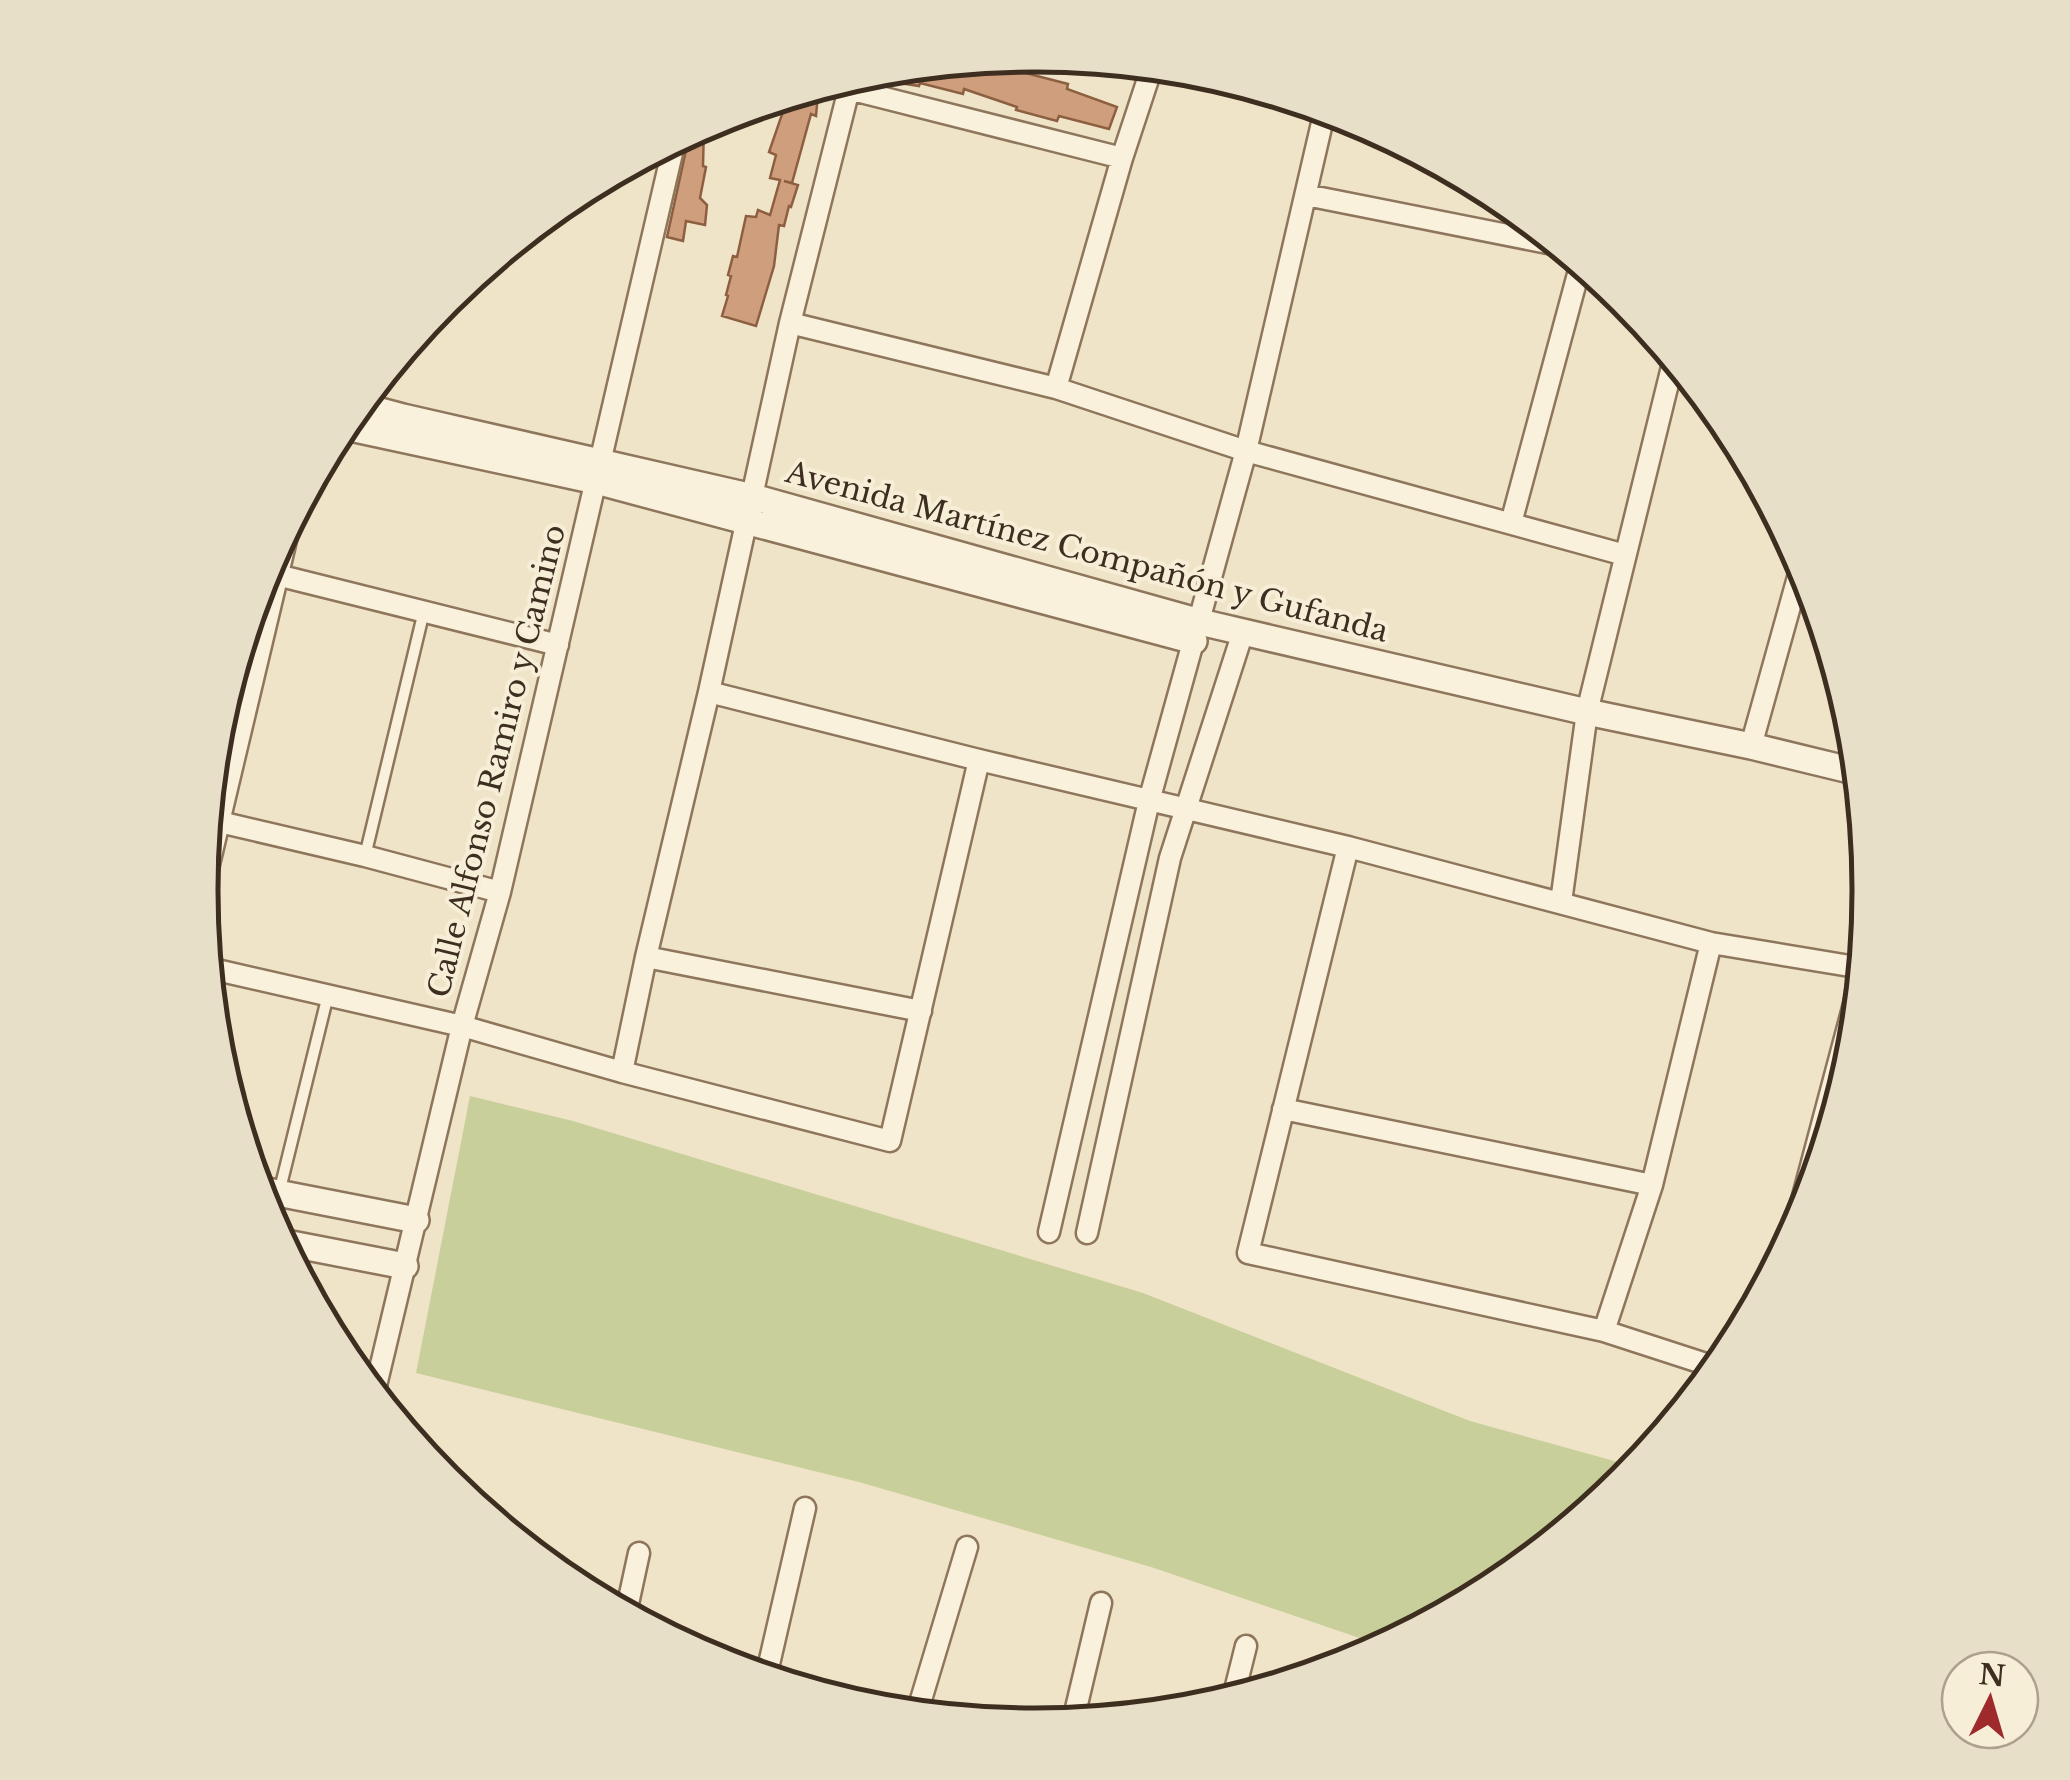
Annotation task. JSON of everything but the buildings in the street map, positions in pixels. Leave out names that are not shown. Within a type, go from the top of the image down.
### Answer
[{"type":"street","points":[[1056,388],[1147,80]]},
{"type":"street","points":[[859,92],[1122,158]]},
{"type":"street","points":[[622,1072],[710,692],[837,97]]},
{"type":"street","points":[[1049,1232],[1149,801],[1246,451],[1322,125]]},
{"type":"street","name":"Calle Alfonso Ramiro y Camino","points":[[378,1377],[462,1026],[500,892],[671,158]]},
{"type":"street","points":[[1306,195],[1529,238]]},
{"type":"street","points":[[1511,523],[1577,278]]},
{"type":"street","points":[[790,324],[1056,388],[1246,451],[1626,555]]},
{"type":"street","points":[[1561,902],[1587,712],[1670,375]]},
{"type":"street","name":"Avenida Martínez Compañón y Gufanda","points":[[374,410],[750,508],[1197,632],[1243,632],[1843,768]]},
{"type":"street","name":"Avenida Martínez Compañón y Gufanda","points":[[359,430],[402,441],[599,471]]},
{"type":"street","points":[[281,576],[558,644]]},
{"type":"street","points":[[1751,746],[1797,596]]},
{"type":"street","points":[[224,783],[256,672],[272,598]]},
{"type":"street","points":[[1086,1234],[1170,858],[1243,632]]},
{"type":"street","points":[[247,670],[256,672]]},
{"type":"street","points":[[710,692],[1348,847],[1711,943],[1849,969]]},
{"type":"street","points":[[222,971],[462,1026],[890,1141],[979,760]]},
{"type":"street","points":[[220,823],[500,892]]},
{"type":"street","points":[[1348,847],[1248,1253],[1604,1331],[1702,1363]]},
{"type":"street","points":[[1604,1331],[1652,1184],[1711,943]]},
{"type":"street","points":[[646,956],[921,1010]]},
{"type":"street","points":[[1284,1109],[1652,1184]]},
{"type":"street","points":[[276,1193],[416,1220]]},
{"type":"street","points":[[299,1245],[405,1266]]},
{"type":"street","points":[[769,1663],[805,1508]]},
{"type":"street","points":[[921,1700],[967,1547]]},
{"type":"street","points":[[629,1600],[640,1552]]},
{"type":"street","points":[[1075,1706],[1100,1603]]},
{"type":"street","points":[[1237,1682],[1246,1646]]},
{"type":"lane","points":[[365,856],[424,611]]},
{"type":"lane","points":[[271,1180],[328,994]]},
{"type":"green space","points":[[470,1096],[573,1121],[1143,1293],[1470,1421],[1619,1462],[1574,1505],[1489,1570],[1444,1598],[1362,1639],[1151,1567],[859,1482],[416,1373]]}]
